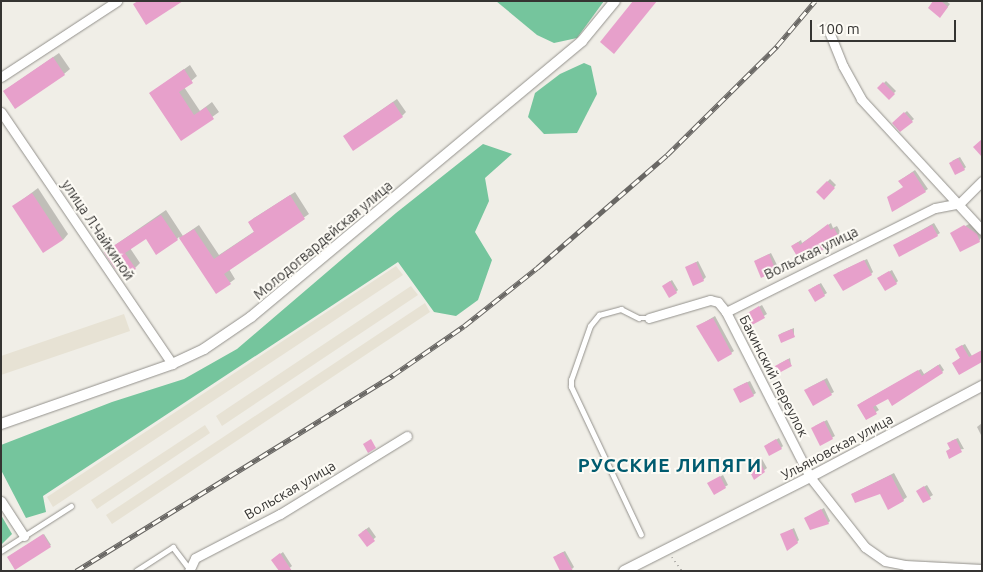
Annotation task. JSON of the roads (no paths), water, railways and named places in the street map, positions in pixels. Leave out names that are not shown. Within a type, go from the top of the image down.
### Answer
[{"type":"street","points":[[1,77],[116,1]]},
{"type":"street","name":"Молодогвардейская улица","points":[[1,424],[172,364],[212,344],[296,280],[582,41],[615,1]]},
{"type":"street","points":[[828,29],[843,66],[861,99],[887,130],[960,203],[982,230]]},
{"type":"street","name":"улица Л.Чайкиной","points":[[1,112],[172,364]]},
{"type":"street","points":[[960,203],[982,181]]},
{"type":"street","name":"Вольская улица","points":[[726,312],[935,208],[960,203]]},
{"type":"street","points":[[649,318],[710,300],[718,302],[726,312]]},
{"type":"street","name":"Бакинский переулок","points":[[726,312],[810,478],[865,546],[885,561],[982,570]]},
{"type":"street","name":"Ульяновская улица","points":[[624,571],[810,478],[982,386]]},
{"type":"street","name":"Вольская улица","points":[[189,569],[195,558],[280,514],[407,436]]},
{"type":"street","points":[[1,501],[24,536]]},
{"type":"lane","points":[[641,535],[571,387],[571,380],[590,326],[599,315],[621,309],[639,318],[649,318]]},
{"type":"lane","points":[[1,551],[71,506]]},
{"type":"lane","points":[[136,571],[173,547],[189,569]]},
{"type":"railway","points":[[76,571],[393,375],[464,326],[537,268],[667,155],[777,46],[815,1]]},
{"type":"district","name":"РУССКИЕ ЛИПЯГИ","points":[[670,466]]}]
